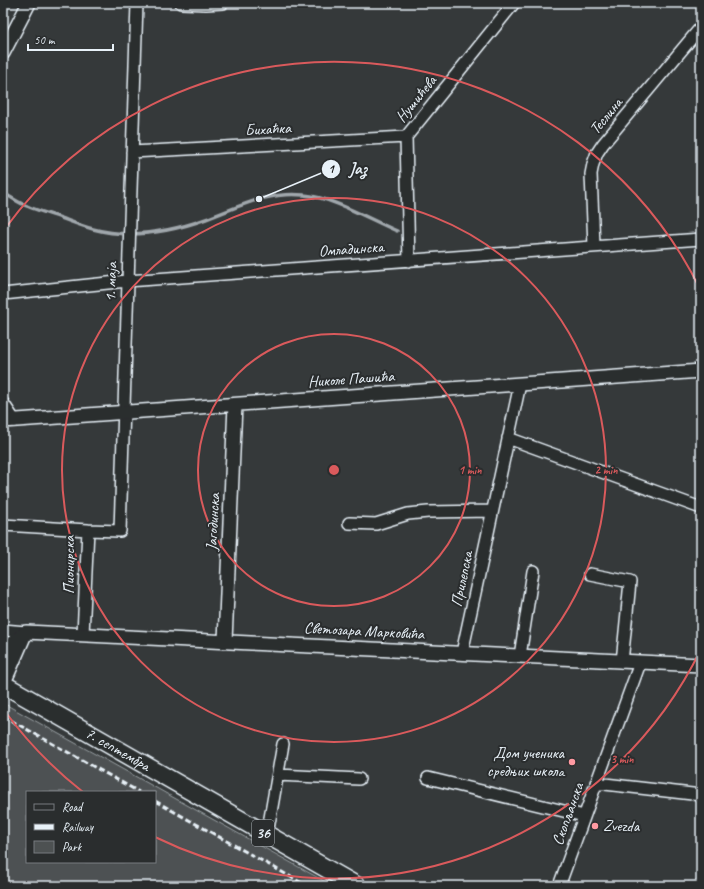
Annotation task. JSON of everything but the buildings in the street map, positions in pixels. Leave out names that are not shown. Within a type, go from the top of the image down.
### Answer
[{"type":"main road","name":"7. септембра","points":[[3,684],[357,886]]},
{"type":"street","points":[[3,53],[29,3]]},
{"type":"street","name":"1. маја","points":[[88,530],[120,531],[137,3]]},
{"type":"street","points":[[181,3],[223,3]]},
{"type":"street","name":"Нушићева","points":[[409,261],[406,137],[514,3]]},
{"type":"street","name":"Теслина","points":[[594,246],[591,174],[597,153],[616,127],[701,27]]},
{"type":"street","name":"Бихаћка","points":[[132,152],[406,137]]},
{"type":"street","name":"Омладинска","points":[[3,294],[127,281],[701,239]]},
{"type":"street","name":"Николе Пашића","points":[[9,421],[701,371]]},
{"type":"street","name":"Прилепска","points":[[462,653],[520,384]]},
{"type":"street","points":[[3,403],[9,421]]},
{"type":"street","name":"Јагодинска","points":[[225,641],[236,405]]},
{"type":"street","points":[[508,438],[701,508]]},
{"type":"street","points":[[349,523],[376,524],[408,514],[428,512],[492,511]]},
{"type":"street","name":"Пионирска","points":[[3,525],[88,530],[83,634]]},
{"type":"street","points":[[520,656],[533,571]]},
{"type":"street","points":[[590,574],[630,582],[622,662]]},
{"type":"street","name":"Светозара Марковића","points":[[3,630],[701,665]]},
{"type":"street","points":[[3,655],[15,640],[26,632]]},
{"type":"street","points":[[3,684],[26,632]]},
{"type":"street","name":"Скопљанска","points":[[559,886],[640,663]]},
{"type":"street","points":[[267,835],[283,744]]},
{"type":"street","points":[[278,775],[358,779]]},
{"type":"street","points":[[428,778],[584,816]]},
{"type":"street","points":[[596,783],[701,795]]},
{"type":"green space","points":[[3,703],[333,886],[3,886]]},
{"type":"waterway","points":[[3,193],[31,208],[93,229],[107,232],[136,234],[164,231],[192,224],[254,201],[278,195],[291,194],[315,197],[339,204],[397,231]]},
{"type":"railway","points":[[3,716],[137,791]]},
{"type":"railway","points":[[156,802],[307,886]]},
{"type":"place","name":"Јаз","points":[[259,199]]},
{"type":"place","name":"Дом ученика средњих школа","points":[[572,762]]},
{"type":"place","name":"Zvezda","points":[[595,826]]}]
